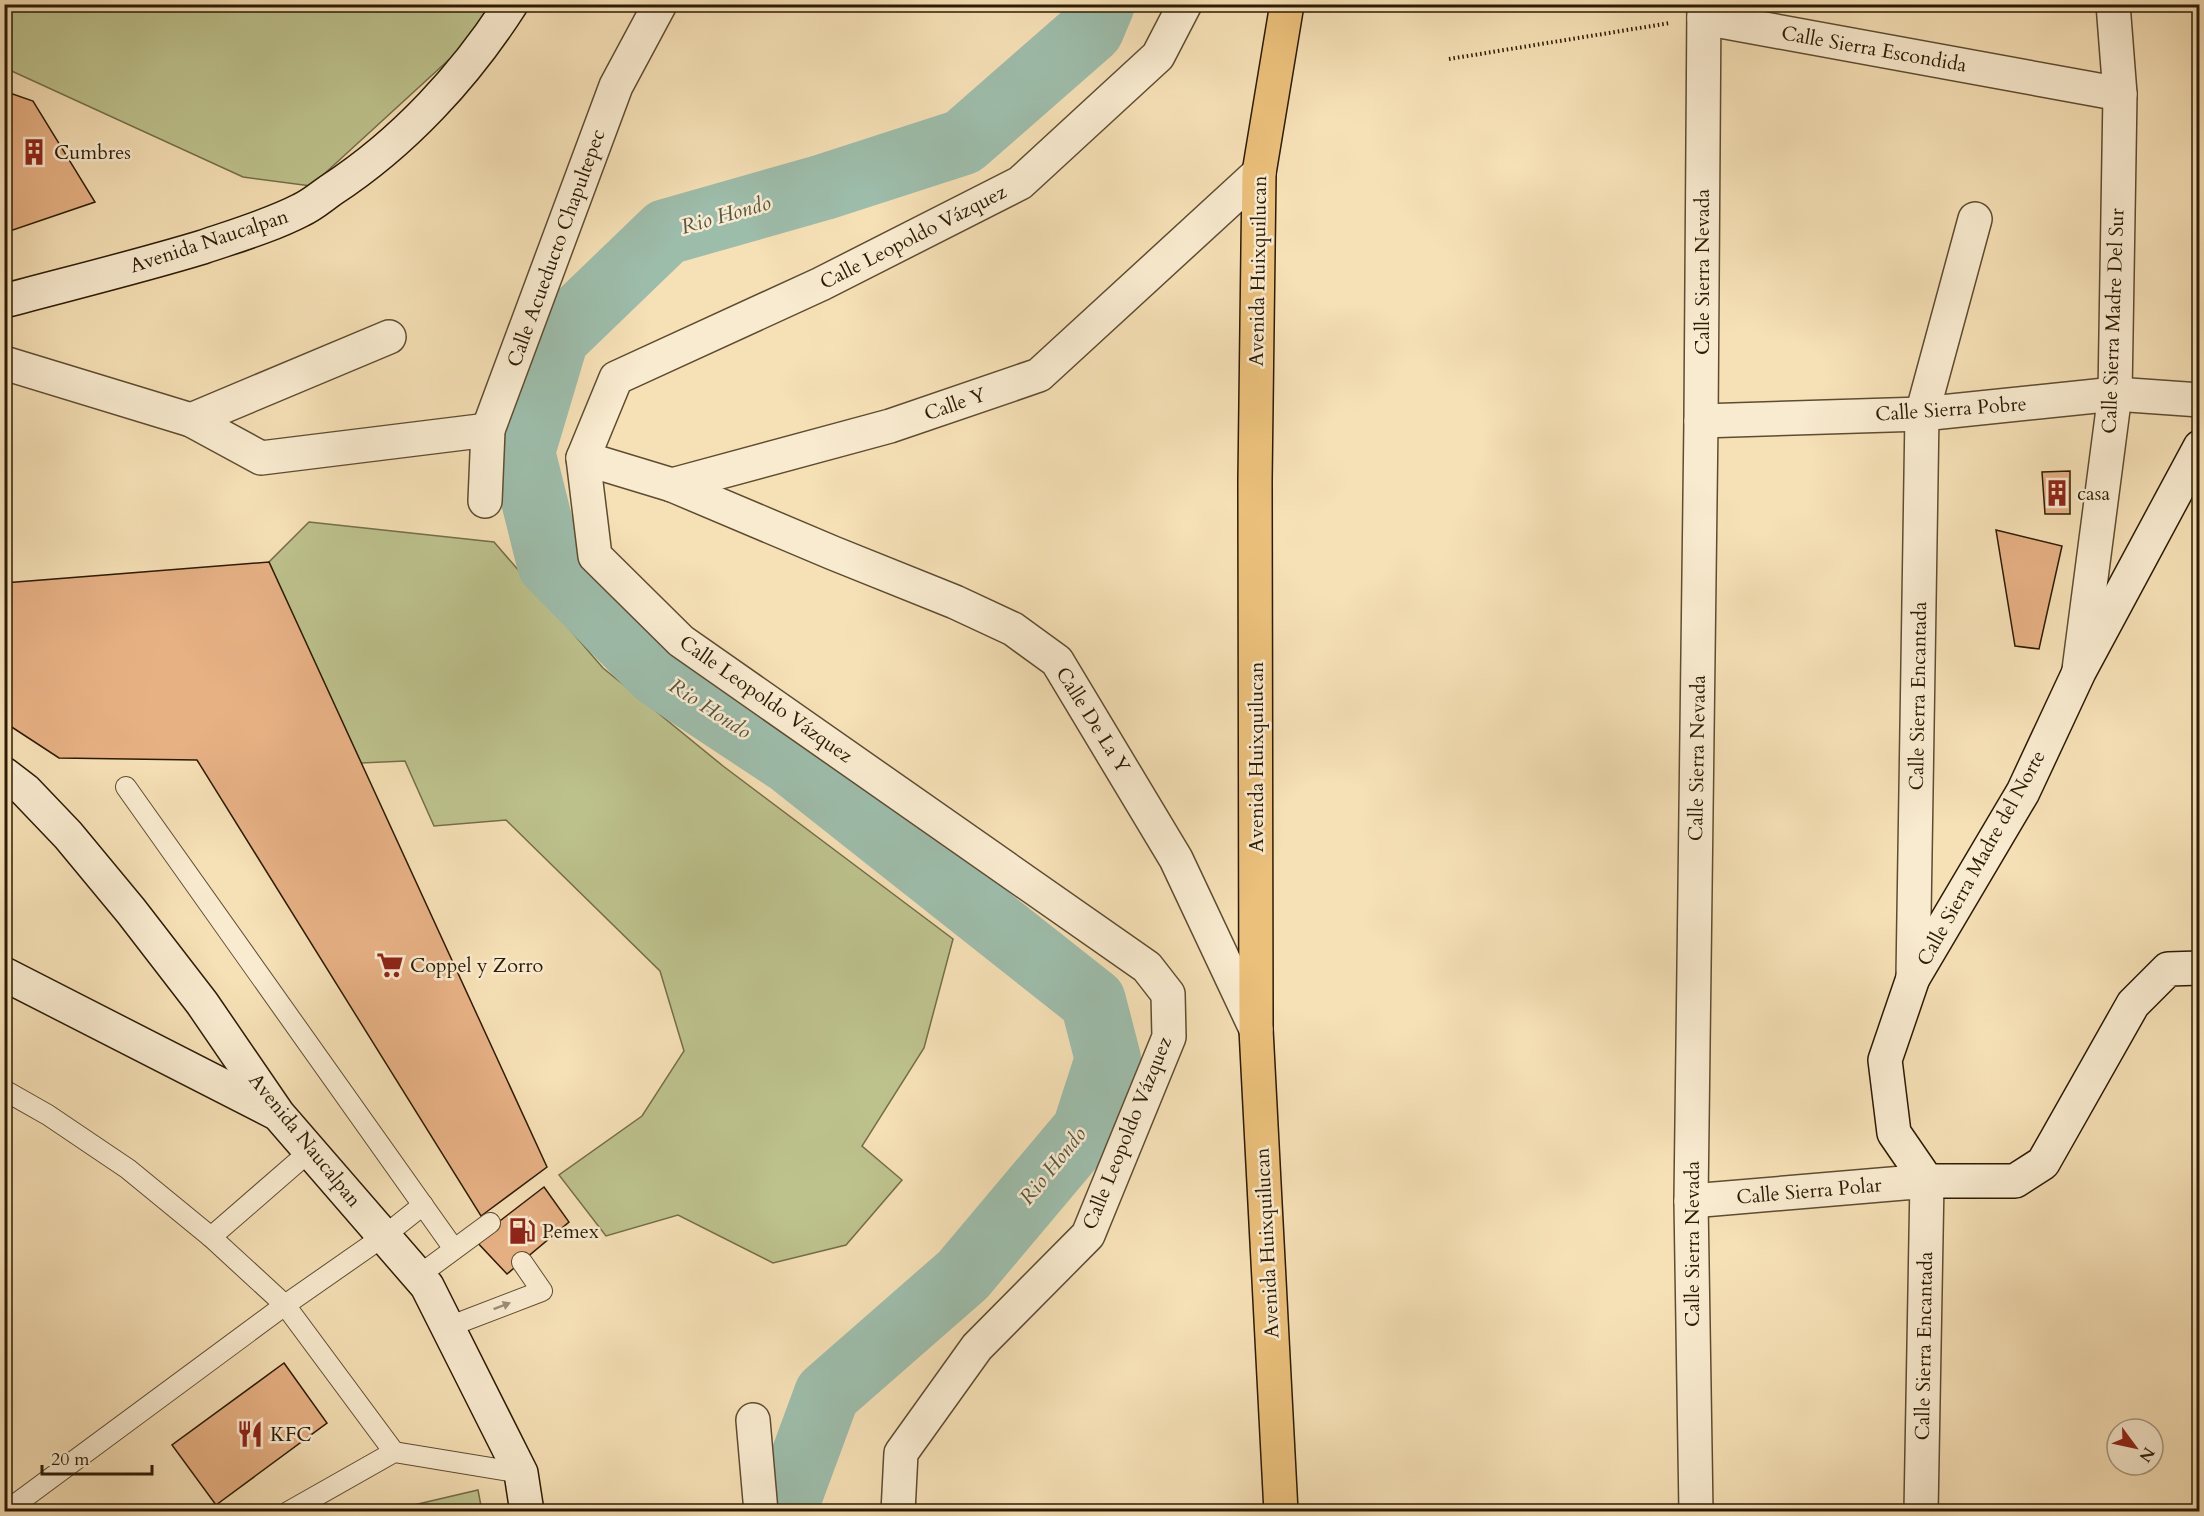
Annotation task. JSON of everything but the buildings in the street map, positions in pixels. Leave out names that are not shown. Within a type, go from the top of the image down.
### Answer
[{"type":"main road","name":"Avenida Huixquilucan","points":[[1281,1512],[1256,1029],[1255,481],[1259,173],[1287,4]]},
{"type":"street","name":"Avenida Naucalpan","points":[[4,301],[181,254],[241,235],[301,210],[354,175],[403,134],[453,82],[494,31],[512,4]]},
{"type":"street","name":"Calle Acueducto Chapultepec","points":[[486,501],[488,430],[616,86],[660,4]]},
{"type":"street","name":"Calle Leopoldo Vázquez","points":[[898,1512],[901,1453],[977,1347],[1088,1235],[1169,1037],[1168,994],[1147,967],[681,641],[595,556],[583,458],[616,378],[821,284],[1020,183],[1158,56],[1185,4]]},
{"type":"street","name":"Calle Sierra Madre Del Sur","points":[[2079,672],[2115,394],[2121,94],[2113,4]]},
{"type":"street","name":"Calle Sierra Escondida","points":[[1704,11],[2121,94]]},
{"type":"street","name":"Calle Sierra Nevada","points":[[1696,1512],[1691,1201],[1704,11]]},
{"type":"street","name":"Calle Y","points":[[672,485],[890,426],[1039,375],[1259,173]]},
{"type":"street","name":"Calle Sierra Encantada","points":[[1913,978],[1922,414],[1975,219]]},
{"type":"street","points":[[191,420],[389,337]]},
{"type":"street","points":[[4,363],[191,420],[261,458],[488,430]]},
{"type":"street","name":"Calle Sierra Pobre","points":[[1701,421],[1922,414],[2115,394],[2199,400]]},
{"type":"street","name":"Calle Sierra Madre del Norte","points":[[1927,1181],[1894,1133],[1885,1060],[1913,978],[2024,792],[2079,672],[2199,447]]},
{"type":"street","points":[[583,458],[672,485]]},
{"type":"street","name":"Calle De La Y","points":[[672,485],[833,554],[955,602],[1013,629],[1057,661],[1176,859],[1256,1029]]},
{"type":"street","name":"Avenida Naucalpan","points":[[4,774],[25,790],[68,835],[131,911],[202,1003],[278,1114],[427,1286],[521,1473],[527,1512]]},
{"type":"street","name":"Calle Sierra Polar","points":[[1691,1201],[1927,1181],[2015,1181],[2043,1163],[2133,1004],[2168,969],[2199,968]]},
{"type":"street","points":[[4,974],[278,1114]]},
{"type":"street","name":"Calle Sierra Encantada","points":[[1922,1512],[1927,1181]]},
{"type":"street","points":[[753,1419],[761,1512]]},
{"type":"lane","points":[[126,787],[454,1249]]},
{"type":"lane","points":[[4,1090],[48,1115],[128,1169],[211,1237],[285,1305],[394,1452]]},
{"type":"lane","points":[[211,1237],[310,1151]]},
{"type":"lane","points":[[8,1501],[384,1236],[423,1204]]},
{"type":"lane","points":[[418,1276],[490,1223]]},
{"type":"lane","points":[[448,1328],[542,1291],[522,1262]]},
{"type":"lane","points":[[288,1512],[394,1452],[521,1473]]},
{"type":"path","points":[[1449,59],[1704,11]]},
{"type":"green space","points":[[5,5],[490,5],[466,44],[311,186],[243,177],[5,68]]},
{"type":"green space","points":[[309,522],[494,542],[603,668],[723,766],[953,939],[924,1048],[862,1146],[902,1180],[846,1245],[773,1263],[678,1215],[606,1236],[559,1175],[642,1116],[684,1051],[660,971],[506,820],[434,826],[405,761],[361,763],[269,562]]},
{"type":"green space","points":[[478,1490],[482,1511],[388,1511]]},
{"type":"waterway","name":"Rio Hondo","points":[[789,1512],[789,1497],[827,1394],[963,1275],[1085,1130],[1108,1059],[1093,1001],[791,762],[658,674],[550,564],[522,452],[556,338],[666,232],[824,187],[963,142],[1091,30],[1102,4]]},
{"type":"place","name":"Cumbres","points":[[34,152]]},
{"type":"place","name":"casa","points":[[2057,493]]},
{"type":"place","name":"Coppel y Zorro","points":[[390,965]]},
{"type":"place","name":"Pemex","points":[[522,1231]]},
{"type":"place","name":"KFC","points":[[250,1434]]}]
